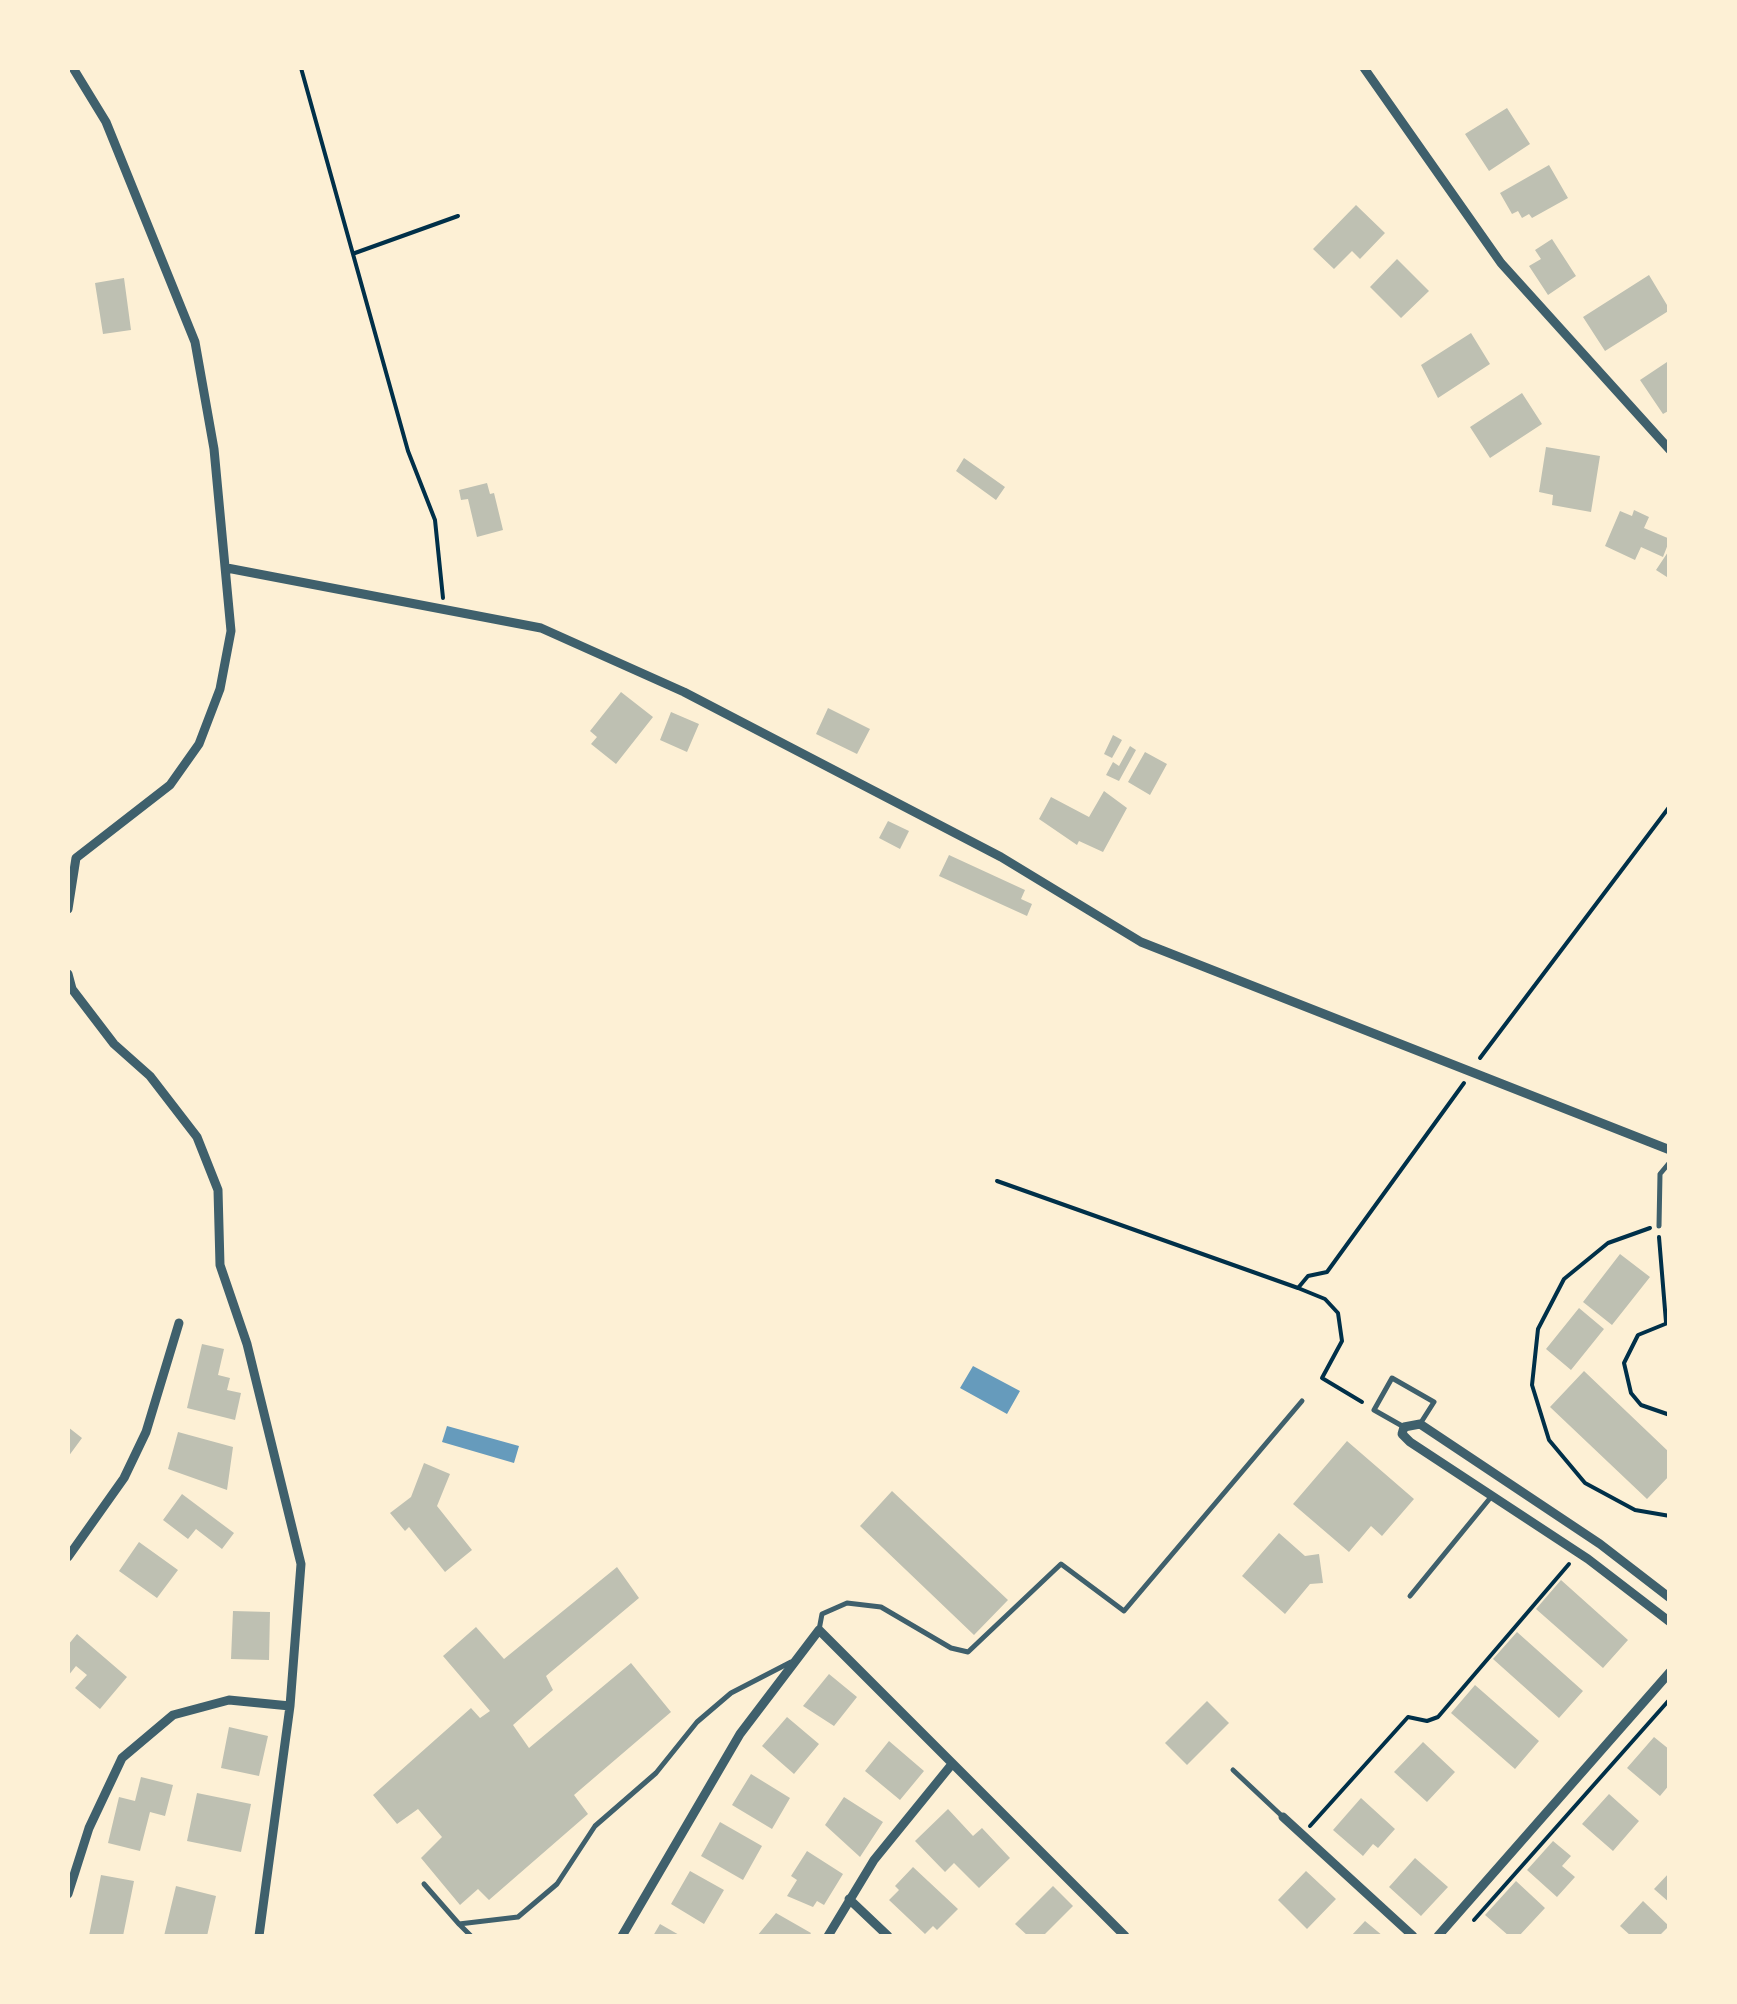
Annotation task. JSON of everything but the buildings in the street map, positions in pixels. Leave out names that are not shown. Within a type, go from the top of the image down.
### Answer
[{"type":"street","points":[[68,908],[76,858],[170,785],[199,744],[220,689],[230,631],[214,449],[195,342],[106,122],[73,68]]},
{"type":"street","points":[[1364,68],[1501,263],[1670,450]]},
{"type":"street","points":[[227,568],[540,628],[684,692],[1001,857],[1140,942],[1670,1150]]},
{"type":"street","points":[[68,974],[72,989],[114,1044],[150,1076],[197,1137],[218,1190],[220,1265],[247,1344],[301,1564],[290,1706],[259,1936]]},
{"type":"street","points":[[68,1556],[124,1478],[139,1447],[179,1323]]},
{"type":"street","points":[[1670,1598],[1600,1544],[1420,1424],[1404,1427],[1402,1434],[1410,1442],[1578,1552],[1670,1622]]},
{"type":"street","points":[[622,1936],[740,1734],[819,1630],[1126,1936]]},
{"type":"street","points":[[1438,1936],[1670,1672]]},
{"type":"street","points":[[68,1891],[89,1828],[122,1758],[173,1714],[229,1700],[290,1706]]},
{"type":"street","points":[[828,1936],[849,1899],[952,1764]]},
{"type":"street","points":[[1283,1816],[1414,1936]]},
{"type":"street","points":[[849,1899],[888,1936]]},
{"type":"lane","points":[[1659,1226],[1660,1174],[1670,1162]]},
{"type":"lane","points":[[1404,1427],[1374,1410],[1392,1378],[1434,1402],[1420,1424]]},
{"type":"lane","points":[[819,1630],[822,1614],[848,1603],[881,1607],[952,1648],[968,1652],[1061,1564],[1124,1611],[1302,1401]]},
{"type":"lane","points":[[1410,1596],[1493,1494]]},
{"type":"lane","points":[[459,1924],[518,1917],[558,1884],[595,1826],[656,1773],[697,1722],[730,1692],[797,1659]]},
{"type":"lane","points":[[1233,1770],[1283,1816]]},
{"type":"lane","points":[[424,1884],[470,1936]]},
{"type":"path","points":[[301,68],[408,451],[435,520],[443,608]]},
{"type":"path","points":[[355,253],[458,216]]},
{"type":"path","points":[[1298,1288],[1308,1276],[1327,1272],[1670,806]]},
{"type":"path","points":[[997,1181],[1326,1299],[1338,1313],[1342,1341],[1322,1378],[1374,1410]]},
{"type":"path","points":[[1670,1415],[1641,1405],[1631,1393],[1624,1362],[1638,1334],[1668,1322],[1659,1226],[1608,1243],[1564,1279],[1538,1329],[1532,1386],[1549,1440],[1585,1483],[1635,1510],[1670,1516]]},
{"type":"path","points":[[1302,1834],[1408,1716],[1428,1721],[1438,1716],[1578,1552]]},
{"type":"path","points":[[1471,1923],[1670,1699]]},
{"type":"water","points":[[973,1366],[1020,1391],[1007,1414],[960,1388]]},
{"type":"water","points":[[447,1426],[519,1446],[514,1463],[442,1442]]}]
